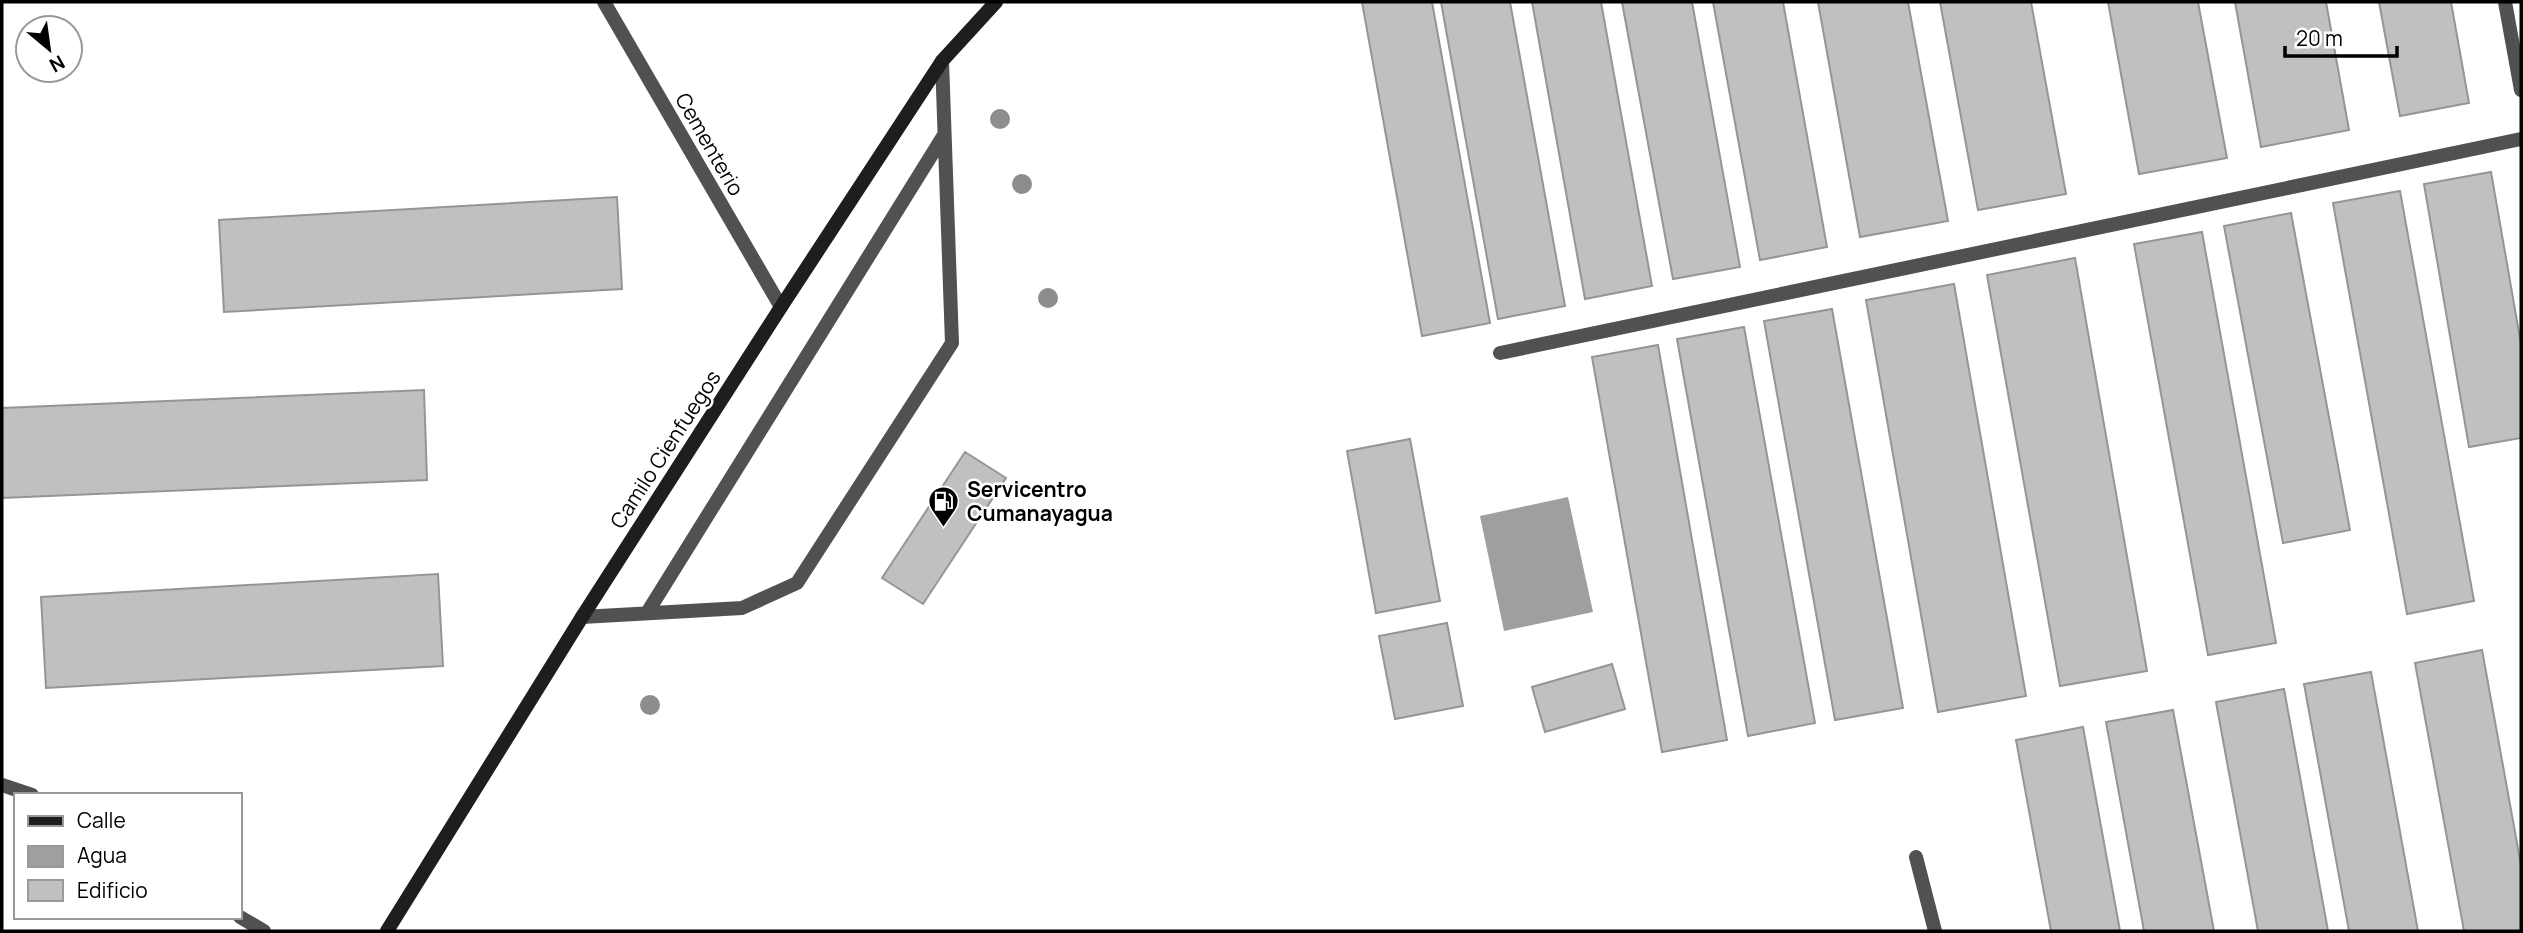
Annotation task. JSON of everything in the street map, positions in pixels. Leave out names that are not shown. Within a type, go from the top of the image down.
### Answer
[{"type":"main road","name":"Camilo Cienfuegos","points":[[387,931],[582,617],[942,61],[996,2]]},
{"type":"street","name":"Cementerio","points":[[604,2],[781,307]]},
{"type":"street","points":[[2505,2],[2521,90]]},
{"type":"street","points":[[582,617],[742,608],[797,583],[952,343],[942,61]]},
{"type":"street","points":[[647,614],[945,134]]},
{"type":"street","points":[[1500,353],[2521,139]]},
{"type":"street","points":[[2,785],[26,793]]},
{"type":"street","points":[[1916,857],[1935,931]]},
{"type":"street","points":[[242,918],[264,931]]},
{"type":"water","points":[[1568,497],[1593,612],[1504,631],[1480,516]]},
{"type":"building","points":[[1362,2],[1432,2],[1490,323],[1422,336]]},
{"type":"building","points":[[1441,2],[1510,2],[1565,306],[1498,319]]},
{"type":"building","points":[[1532,2],[1601,2],[1652,286],[1585,299]]},
{"type":"building","points":[[1622,2],[1692,2],[1740,267],[1673,279]]},
{"type":"building","points":[[1713,2],[1783,2],[1827,247],[1760,260]]},
{"type":"building","points":[[1818,2],[1908,2],[1948,221],[1860,237]]},
{"type":"building","points":[[1940,2],[2031,2],[2066,194],[1978,210]]},
{"type":"building","points":[[2108,2],[2198,2],[2227,158],[2139,174]]},
{"type":"building","points":[[2235,2],[2326,2],[2349,130],[2261,147]]},
{"type":"building","points":[[2379,2],[2451,2],[2469,103],[2400,116]]},
{"type":"building","points":[[2491,172],[2521,344],[2521,438],[2469,447],[2424,184]]},
{"type":"building","points":[[2400,191],[2474,601],[2407,614],[2333,203]]},
{"type":"building","points":[[617,197],[622,289],[224,312],[219,220]]},
{"type":"building","points":[[2291,213],[2350,530],[2283,543],[2224,226]]},
{"type":"building","points":[[2202,232],[2276,643],[2208,655],[2134,244]]},
{"type":"building","points":[[2075,258],[2147,671],[2060,686],[1987,275]]},
{"type":"building","points":[[1954,284],[2026,696],[1938,712],[1866,300]]},
{"type":"building","points":[[1832,309],[1903,708],[1835,720],[1764,321]]},
{"type":"building","points":[[1744,327],[1815,723],[1748,736],[1677,339]]},
{"type":"building","points":[[1658,345],[1727,740],[1662,752],[1592,357]]},
{"type":"building","points":[[424,390],[427,480],[2,498],[2,408]]},
{"type":"building","points":[[1410,439],[1440,601],[1376,613],[1347,451]]},
{"type":"building","name":"Servicentro Cumanayagua","points":[[965,452],[1006,478],[923,604],[882,578]]},
{"type":"building","points":[[438,574],[443,666],[46,688],[41,597]]},
{"type":"building","points":[[1447,623],[1463,706],[1395,719],[1379,636]]},
{"type":"building","points":[[2482,650],[2521,865],[2521,931],[2464,931],[2415,663]]},
{"type":"building","points":[[1612,664],[1625,709],[1545,732],[1532,687]]},
{"type":"building","points":[[2371,672],[2418,931],[2349,931],[2304,684]]},
{"type":"building","points":[[2284,689],[2328,931],[2258,931],[2216,702]]},
{"type":"building","points":[[2173,710],[2214,931],[2144,931],[2106,722]]},
{"type":"building","points":[[2083,727],[2120,931],[2051,931],[2016,740]]},
{"type":"place","name":"Servicentro Cumanayagua","points":[[944,528]]}]
